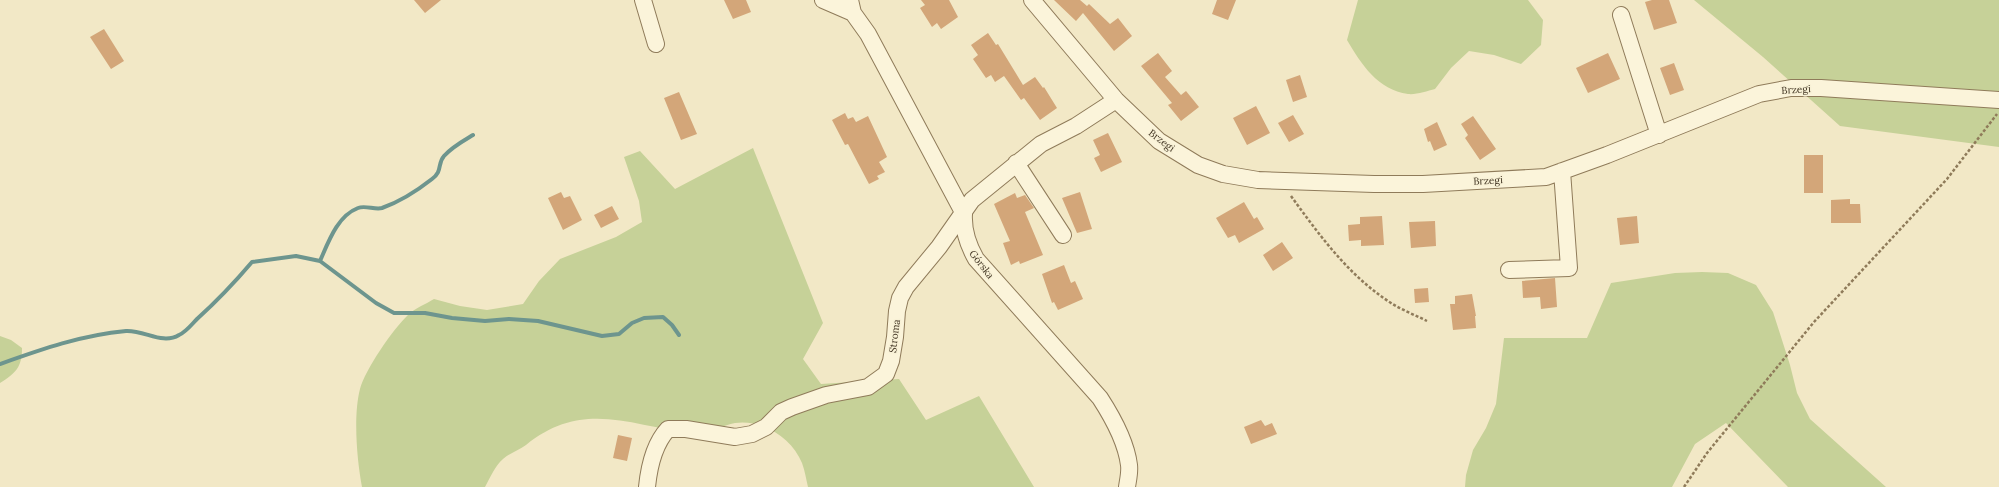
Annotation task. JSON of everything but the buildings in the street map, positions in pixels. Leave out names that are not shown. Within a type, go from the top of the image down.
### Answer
[{"type":"street","points":[[643,0],[656,44]]},
{"type":"street","points":[[823,0],[852,6]]},
{"type":"street","name":"Brzegi","points":[[1032,0],[1116,100],[1159,141],[1198,165],[1223,174],[1258,180],[1423,184],[1546,177],[1659,135],[1759,94],[1791,88],[1821,88],[1999,100]]},
{"type":"street","name":"Górska","points":[[852,6],[964,214],[963,224],[969,247],[976,260],[1100,398],[1114,419],[1124,444],[1129,465],[1127,487]]},
{"type":"street","points":[[1621,15],[1659,135]]},
{"type":"street","name":"Stroma","points":[[647,487],[655,449],[659,438],[668,429],[686,429],[735,437],[752,434],[766,427],[781,412],[826,395],[868,387],[886,374],[892,355],[900,298],[906,287],[964,214],[972,200],[1041,144],[1076,126],[1116,100]]},
{"type":"street","points":[[1016,163],[1063,235]]},
{"type":"street","points":[[1509,270],[1569,268],[1562,171]]},
{"type":"path","points":[[1684,487],[1707,453],[1814,322],[1947,179],[1999,112]]},
{"type":"path","points":[[1281,180],[1319,235],[1355,275],[1392,304],[1427,321]]},
{"type":"green space","points":[[1358,0],[1528,0],[1543,20],[1541,45],[1521,64],[1494,55],[1469,51],[1451,68],[1435,89],[1422,93],[1411,94],[1397,92],[1379,81],[1365,67],[1347,40]]},
{"type":"green space","points":[[1694,0],[1999,0],[1999,147],[1840,126],[1763,57]]},
{"type":"green space","points":[[753,148],[823,323],[803,359],[821,384],[899,379],[926,420],[979,396],[1034,487],[808,487],[802,463],[797,454],[784,438],[765,427],[755,424],[735,423],[708,432],[694,434],[608,419],[588,419],[567,423],[547,431],[509,455],[498,465],[485,487],[362,487],[356,438],[360,389],[380,350],[402,321],[411,313],[434,299],[460,306],[487,310],[523,304],[539,281],[560,259],[616,237],[642,222],[639,201],[624,157],[640,151],[675,189]]},
{"type":"green space","points":[[1675,273],[1728,273],[1756,285],[1773,312],[1790,365],[1797,393],[1810,419],[1886,487],[1788,487],[1726,423],[1695,444],[1672,487],[1465,487],[1466,475],[1473,450],[1486,428],[1496,404],[1504,338],[1587,338],[1611,283]]},
{"type":"green space","points":[[0,336],[11,340],[22,348],[22,355],[19,365],[14,373],[0,383]]},
{"type":"waterway","points":[[320,261],[330,238],[344,217],[361,207],[382,208],[415,191],[438,173],[442,159],[447,153],[473,135]]},
{"type":"waterway","points":[[0,364],[62,343],[110,333],[133,331],[160,338],[173,338],[182,334],[189,328],[226,291],[252,262],[296,256],[320,261],[376,303],[394,313],[425,313],[452,318],[485,321],[509,319],[538,321],[602,336],[619,334],[632,323],[644,318],[663,317],[672,325],[679,335]]}]
